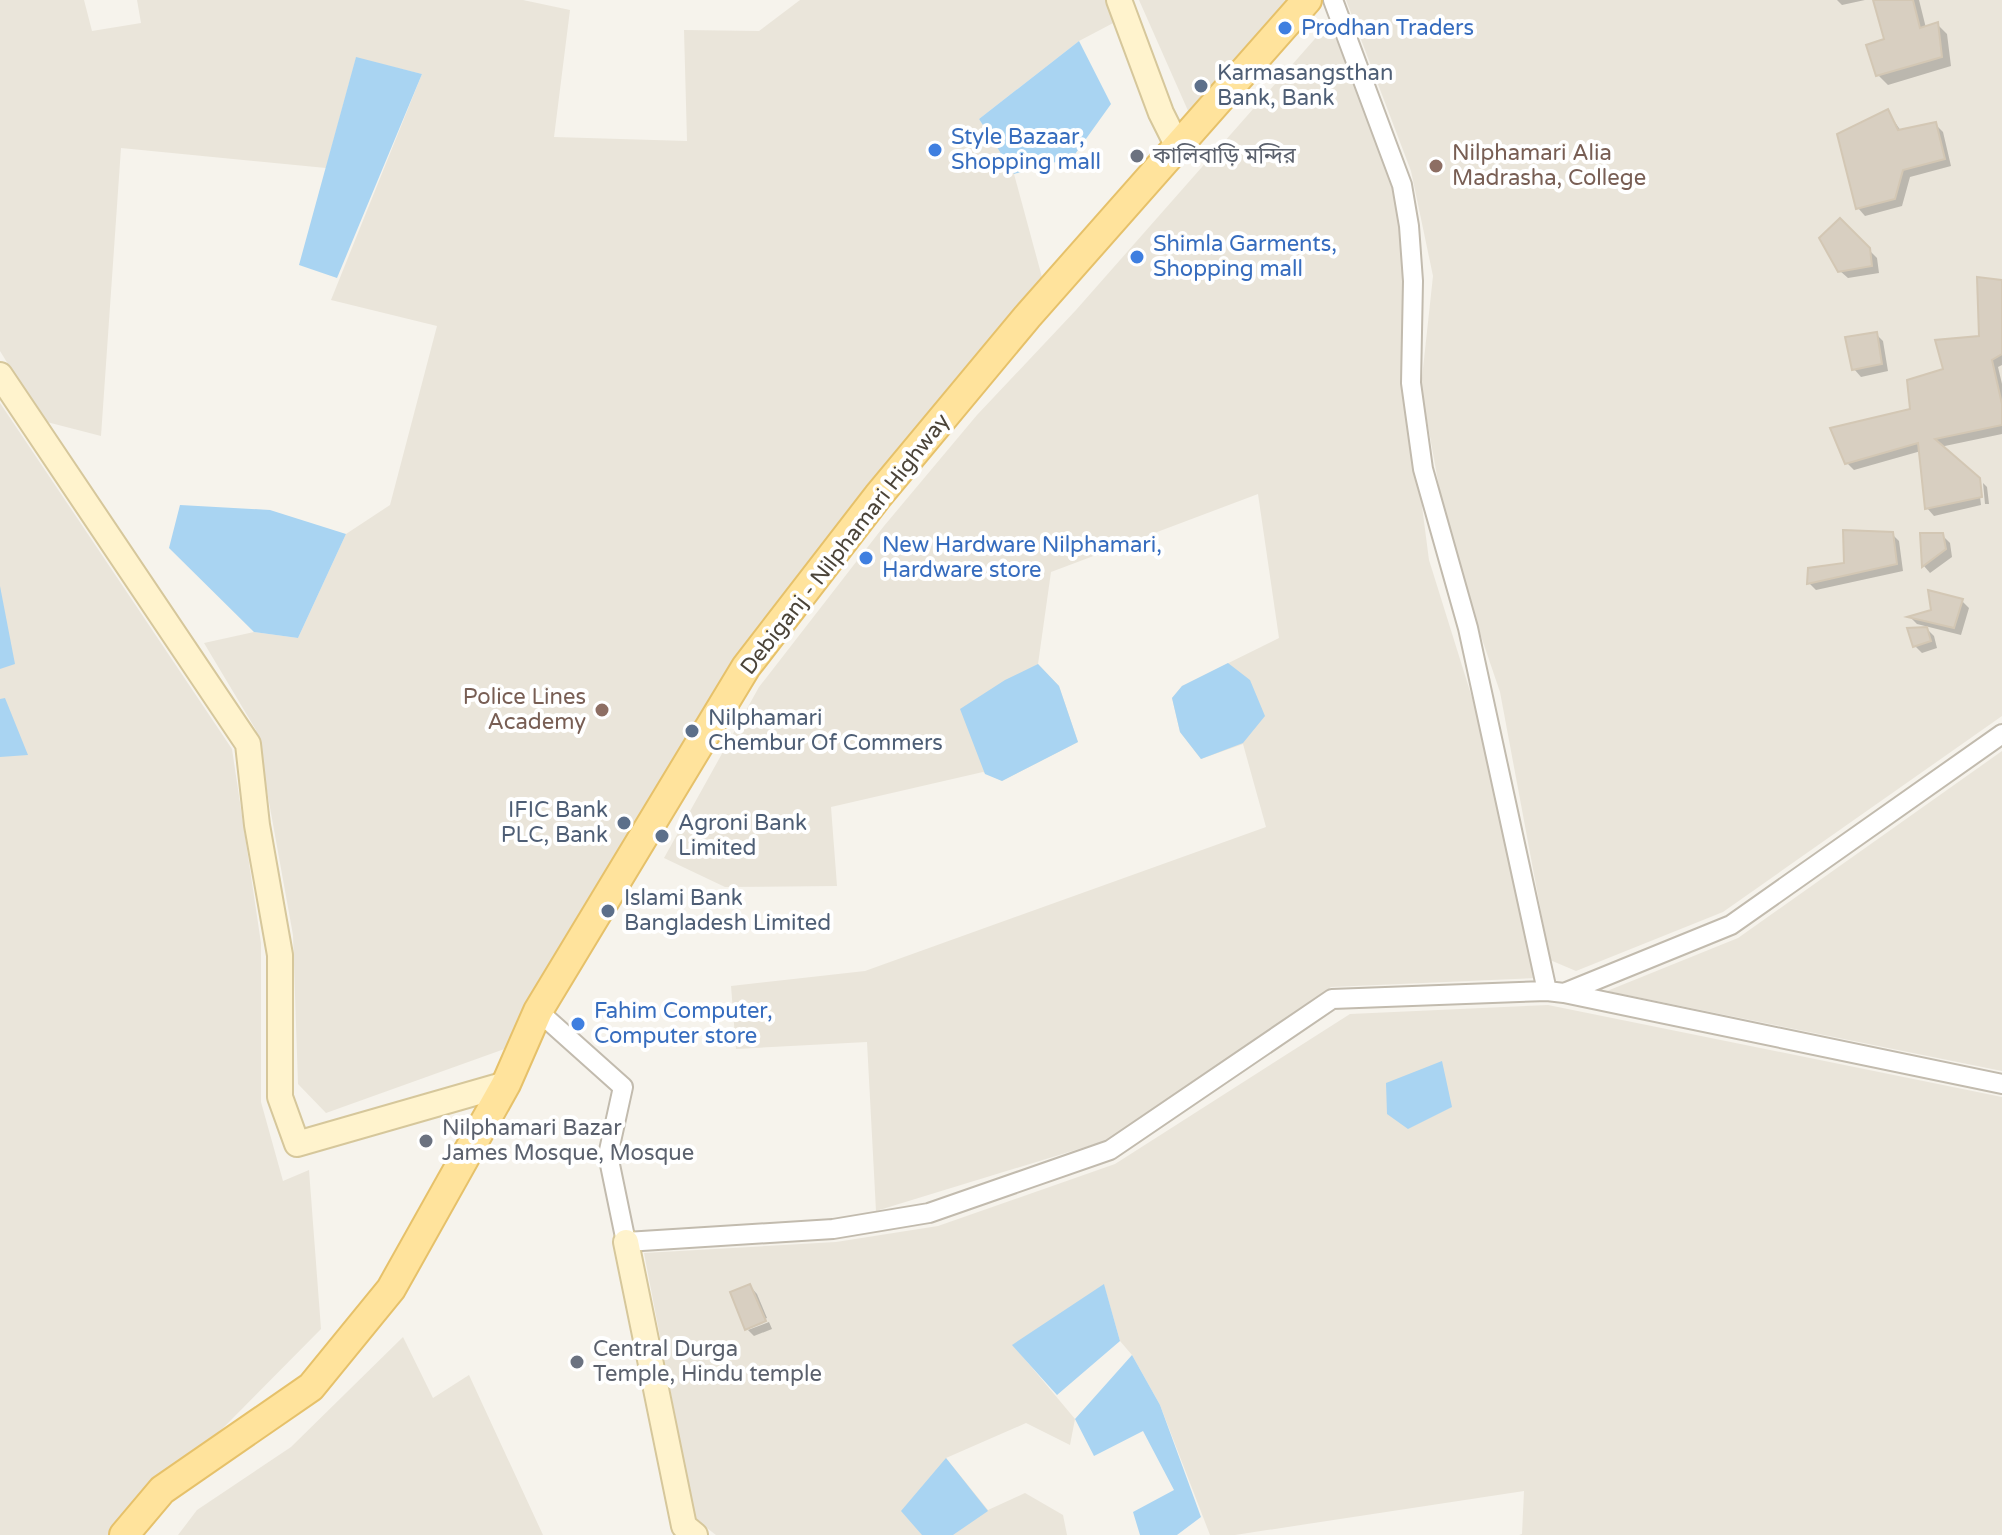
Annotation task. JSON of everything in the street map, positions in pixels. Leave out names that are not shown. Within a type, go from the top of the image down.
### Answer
[{"type":"main road","name":"Debiganj - Nilphamari Highway","points":[[124,1535],[162,1490],[311,1387],[391,1289],[506,1084],[538,1011],[746,667],[888,484],[1027,317],[1307,0]]},
{"type":"street","points":[[1119,0],[1161,113],[1177,145]]},
{"type":"street","points":[[1333,0],[1402,185],[1413,281],[1411,383],[1423,469],[1468,628],[1555,992]]},
{"type":"street","points":[[0,375],[248,744],[257,825],[280,955],[280,1097],[297,1144],[506,1084]]},
{"type":"street","points":[[1555,992],[1731,925],[2002,734]]},
{"type":"street","points":[[626,1242],[833,1229],[929,1213],[1110,1150],[1332,999],[1555,992],[2002,1084]]},
{"type":"street","points":[[538,1011],[623,1087],[608,1155],[684,1526],[695,1535]]},
{"type":"shaded area","points":[[0,0],[84,0],[92,31],[141,23],[137,0],[523,0],[570,10],[554,137],[687,141],[684,30],[759,31],[800,0],[1108,0],[1117,21],[1079,41],[979,119],[1014,174],[1049,303],[865,506],[510,1047],[326,1113],[298,1084],[293,935],[256,730],[204,643],[254,632],[298,638],[346,534],[390,505],[437,326],[331,300],[422,74],[356,58],[326,168],[121,148],[101,436],[43,421],[0,351]]},
{"type":"shaded area","points":[[1139,0],[1296,0],[1189,113]]},
{"type":"shaded area","points":[[1346,0],[2002,0],[2002,716],[1723,912],[1576,971],[1550,960],[1500,692],[1449,542],[1421,387],[1433,276],[1411,171]]},
{"type":"shaded area","points":[[1328,24],[1355,77],[1397,191],[1407,286],[1403,360],[1429,560],[1489,752],[1537,978],[1331,987],[1108,1140],[876,1211],[867,1042],[736,1049],[731,986],[865,971],[1266,827],[1243,744],[1201,759],[1180,732],[1172,698],[1182,686],[1279,638],[1258,494],[1051,572],[1038,664],[1059,686],[1078,742],[1002,781],[983,772],[831,807],[837,886],[725,887],[664,858],[759,687],[884,526],[977,415],[1076,310]]},
{"type":"shaded area","points":[[0,403],[232,749],[261,943],[261,1102],[283,1181],[309,1170],[321,1329],[139,1513],[126,1535],[0,1535]]},
{"type":"shaded area","points":[[2002,751],[2002,1071],[1607,991],[1738,938]]},
{"type":"shaded area","points":[[1548,1005],[2002,1097],[2002,1535],[1519,1535],[1522,1534],[1524,1491],[1235,1535],[1210,1535],[1160,1405],[1132,1355],[1120,1341],[1104,1285],[1013,1345],[1075,1419],[1070,1445],[1026,1423],[946,1458],[988,1510],[1025,1493],[1063,1515],[1067,1535],[716,1535],[695,1519],[644,1253],[836,1242],[938,1226],[1115,1164],[1350,1014]]},
{"type":"shaded area","points":[[403,1337],[433,1398],[469,1375],[543,1535],[178,1535],[197,1510],[291,1447]]},
{"type":"water","points":[[1079,41],[1111,104],[1073,157],[1014,174],[979,119]]},
{"type":"water","points":[[356,57],[422,74],[337,278],[299,265]]},
{"type":"water","points":[[180,505],[270,510],[346,534],[298,638],[254,632],[169,548]]},
{"type":"water","points":[[0,586],[15,664],[0,669]]},
{"type":"water","points":[[1228,663],[1250,680],[1265,716],[1243,743],[1201,759],[1180,732],[1172,698],[1182,686]]},
{"type":"water","points":[[1038,664],[1059,686],[1078,742],[1002,781],[985,774],[960,709],[1005,680]]},
{"type":"water","points":[[5,698],[28,755],[0,757],[0,699]]},
{"type":"water","points":[[1442,1061],[1452,1107],[1408,1129],[1387,1114],[1386,1083]]},
{"type":"water","points":[[1104,1284],[1120,1341],[1057,1395],[1012,1345]]},
{"type":"water","points":[[1132,1355],[1160,1405],[1201,1517],[1177,1535],[1140,1535],[1133,1512],[1174,1490],[1143,1431],[1094,1456],[1075,1419]]},
{"type":"water","points":[[946,1458],[988,1511],[953,1535],[922,1535],[901,1511]]},
{"type":"building","points":[[1873,0],[1913,0],[1920,28],[1938,22],[1942,57],[1876,76],[1866,45],[1884,39]]},
{"type":"building","points":[[1888,109],[1898,130],[1936,122],[1945,159],[1903,170],[1895,199],[1856,209],[1837,134]]},
{"type":"building","points":[[1840,218],[1870,248],[1872,266],[1838,272],[1819,238]]},
{"type":"building","points":[[1977,277],[2002,280],[2002,354],[1992,360],[2002,404],[2002,425],[1935,439],[1980,478],[1982,497],[1925,509],[1918,443],[1845,464],[1830,428],[1910,409],[1907,380],[1943,369],[1935,340],[1979,336]]},
{"type":"building","points":[[1877,332],[1882,364],[1852,370],[1845,337]]},
{"type":"building","points":[[1843,530],[1893,532],[1897,564],[1807,584],[1808,568],[1844,563]]},
{"type":"building","points":[[1920,533],[1943,533],[1946,549],[1922,567]]},
{"type":"building","points":[[1928,590],[1963,599],[1954,628],[1907,617],[1931,610]]},
{"type":"building","points":[[1927,627],[1931,641],[1913,647],[1907,628]]},
{"type":"building","points":[[750,1284],[766,1321],[745,1330],[730,1292]]},
{"type":"place","name":"Prodhan Traders","points":[[1285,28]]},
{"type":"place","name":"Karmasangsthan Bank, Bank","points":[[1201,86]]},
{"type":"place","name":"Style Bazaar, Shopping mall","points":[[935,150]]},
{"type":"place","name":"কালিবাড়ি মন্দির","points":[[1137,156]]},
{"type":"place","name":"Nilphamari Alia Madrasha, College","points":[[1436,166]]},
{"type":"place","name":"Shimla Garments, Shopping mall","points":[[1137,257]]},
{"type":"place","name":"New Hardware Nilphamari, Hardware store","points":[[866,558]]},
{"type":"place","name":"Police Lines Academy","points":[[602,710]]},
{"type":"place","name":"Nilphamari Chembur Of Commers","points":[[692,731]]},
{"type":"place","name":"IFIC Bank PLC, Bank","points":[[624,823]]},
{"type":"place","name":"Agroni Bank Limited","points":[[662,836]]},
{"type":"place","name":"Islami Bank Bangladesh Limited","points":[[608,911]]},
{"type":"place","name":"Fahim Computer, Computer store","points":[[578,1024]]},
{"type":"place","name":"Nilphamari Bazar James Mosque, Mosque","points":[[426,1141]]},
{"type":"place","name":"Central Durga Temple, Hindu temple","points":[[577,1362]]}]
